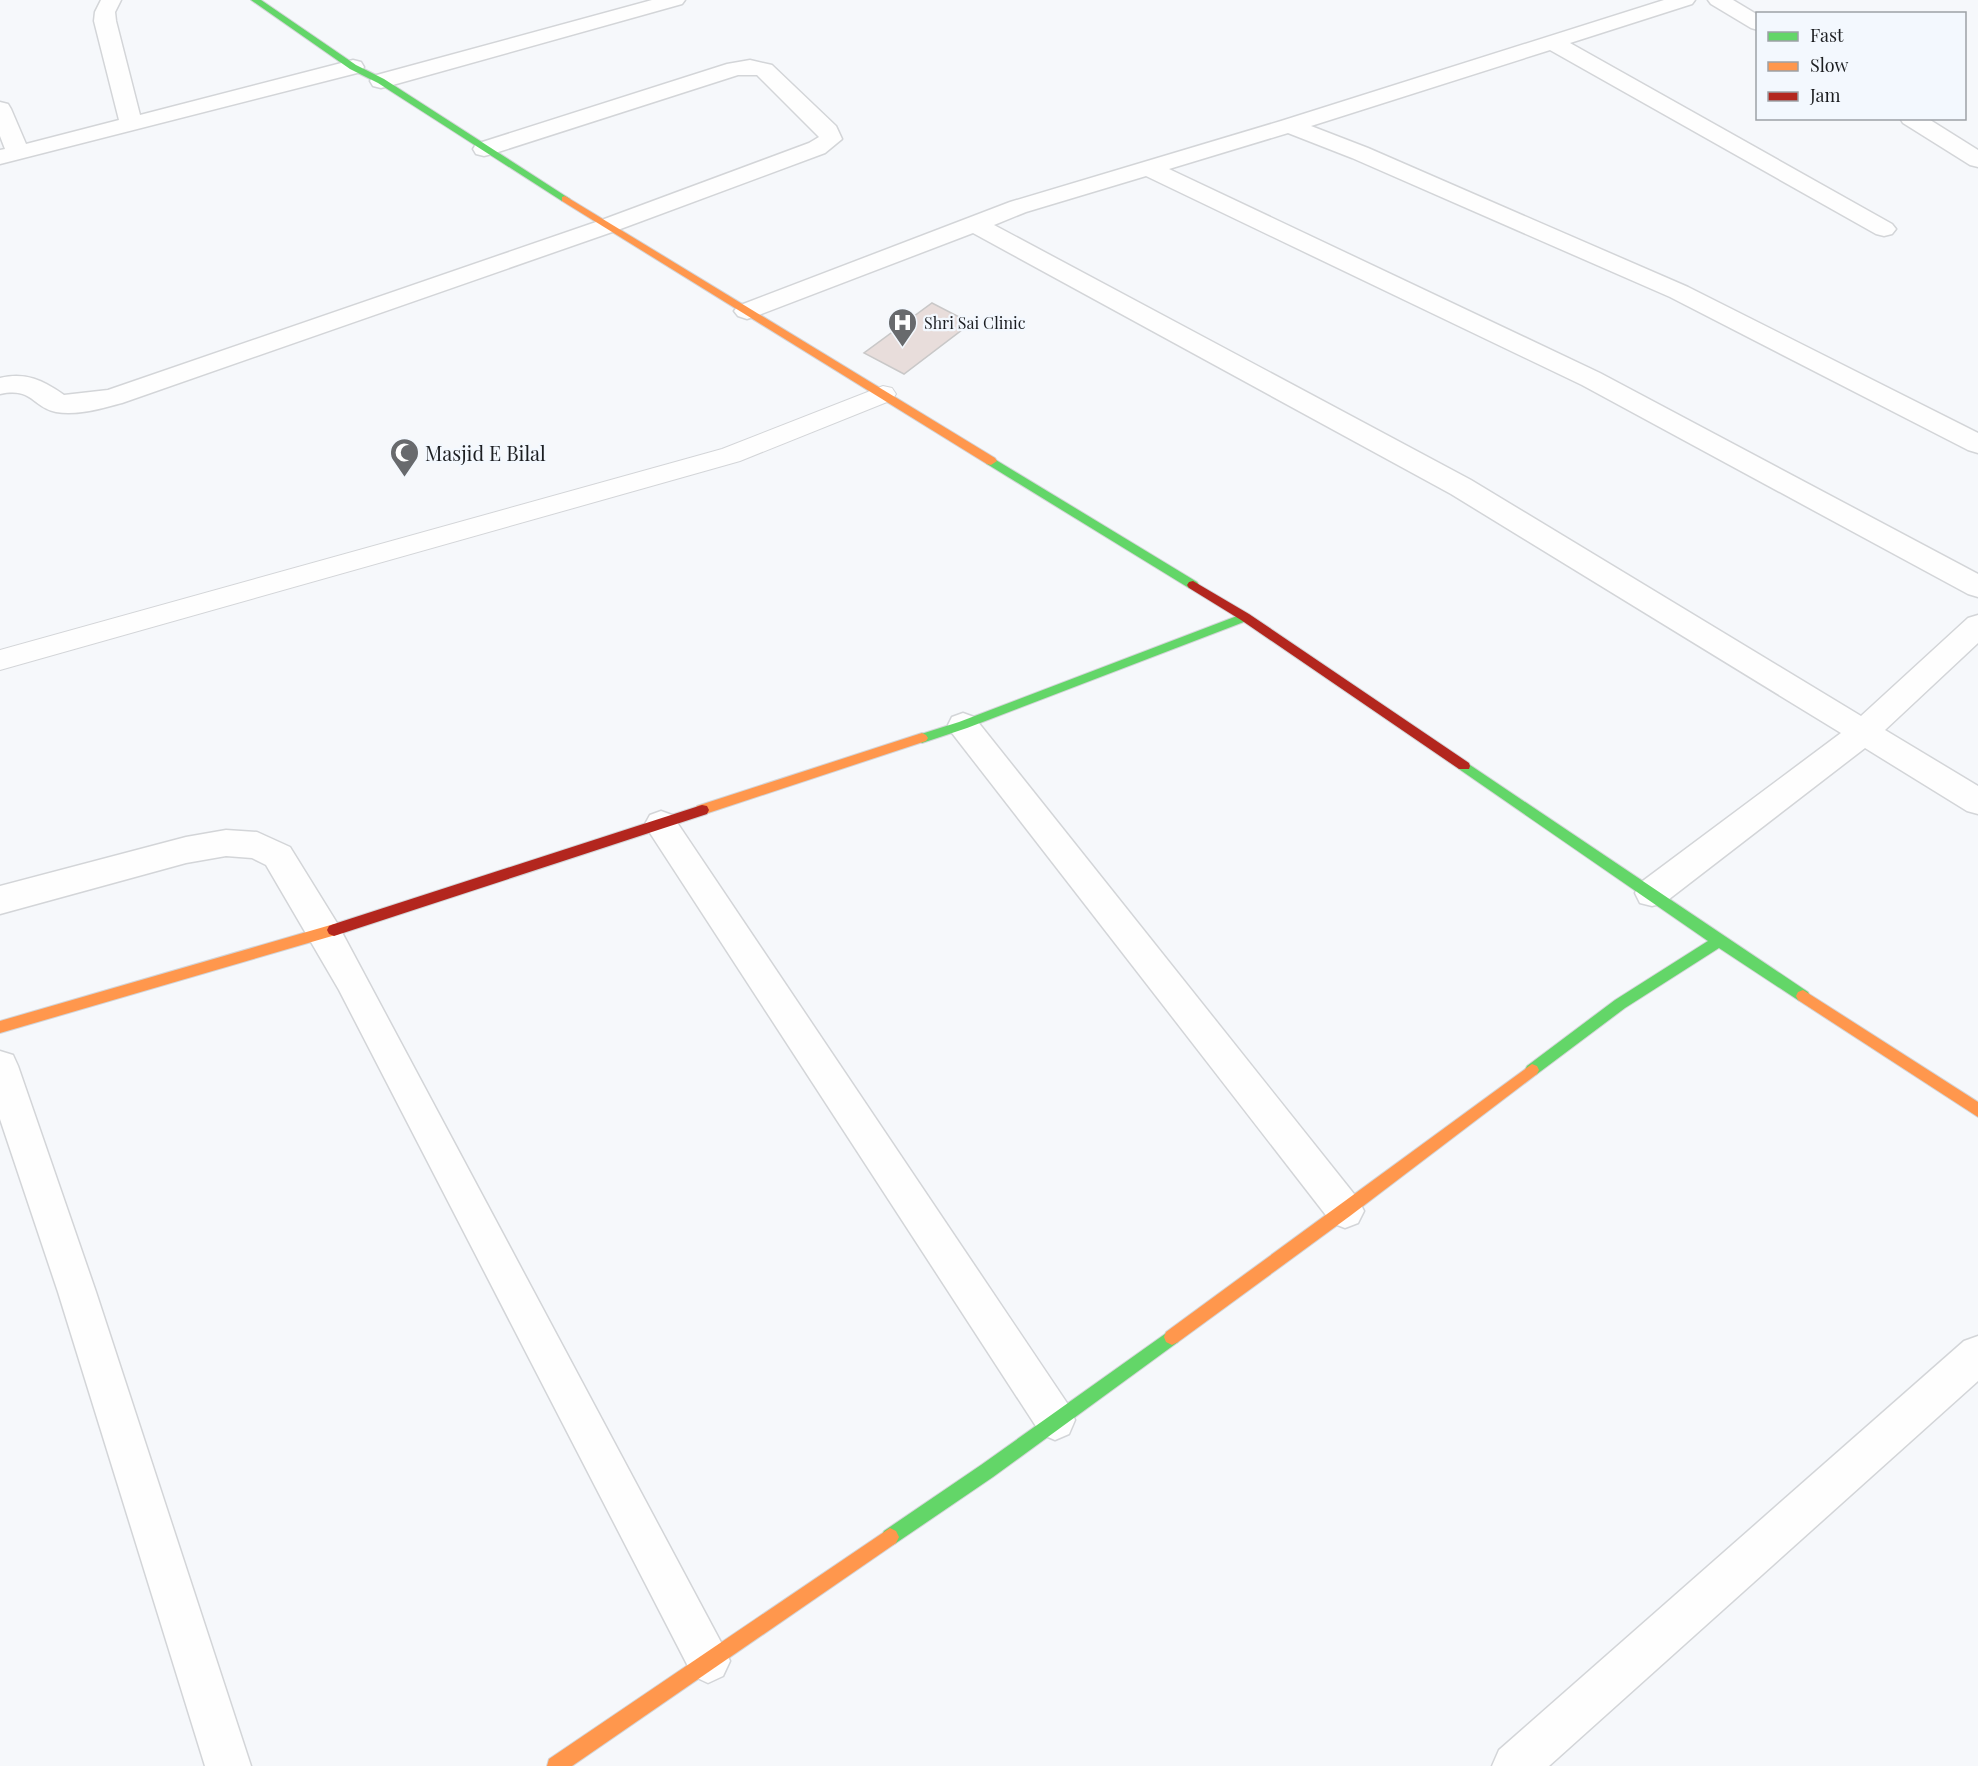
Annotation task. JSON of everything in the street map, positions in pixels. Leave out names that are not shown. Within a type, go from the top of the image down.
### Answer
[{"type":"street","points":[[111,0],[105,12],[105,21],[131,125]]},
{"type":"street","points":[[381,81],[675,0]]},
{"type":"street","points":[[747,311],[1018,207],[1289,126],[1685,0]]},
{"type":"street","points":[[1718,0],[1756,23]]},
{"type":"street","points":[[262,1],[353,67],[381,81],[484,149],[608,226],[1245,617],[1652,892],[1719,941],[1978,1110]]},
{"type":"street","points":[[1554,43],[1884,229]]},
{"type":"street","points":[[0,109],[9,154],[353,67]]},
{"type":"street","points":[[0,386],[18,382],[44,393],[59,404],[89,402],[113,397],[608,226],[817,148],[831,139],[828,131],[764,70],[750,67],[735,69],[484,149]]},
{"type":"street","points":[[1914,120],[1978,160]]},
{"type":"street","points":[[1289,126],[1360,153],[1679,292],[1978,444]]},
{"type":"street","points":[[1148,168],[1591,379],[1978,587]]},
{"type":"street","points":[[973,223],[1461,487],[1978,802]]},
{"type":"street","points":[[0,1027],[325,933],[963,725],[1245,617]]},
{"type":"street","points":[[1652,892],[1864,732],[1978,626]]},
{"type":"street","points":[[963,725],[1345,1211]]},
{"type":"street","points":[[661,824],[1055,1420]]},
{"type":"street","points":[[0,900],[186,850],[226,843],[257,845],[278,856],[325,933],[708,1661]]},
{"type":"street","points":[[556,1766],[987,1471],[1345,1211],[1620,1004],[1719,941]]},
{"type":"street","points":[[0,1066],[77,1292],[228,1766]]},
{"type":"street","points":[[1515,1766],[1978,1355]]},
{"type":"lane","points":[[0,660],[730,455],[883,394]]},
{"type":"building","points":[[932,303],[971,323],[904,374],[864,353]]},
{"type":"traffic: fast","points":[[255,0],[353,67],[381,81],[565,199]]},
{"type":"traffic: fast","points":[[991,461],[1193,585]]},
{"type":"traffic: fast","points":[[922,738],[963,725],[1245,617]]},
{"type":"traffic: fast","points":[[1464,766],[1803,996]]},
{"type":"traffic: fast","points":[[1532,1070],[1620,1004],[1719,941]]},
{"type":"traffic: fast","points":[[890,1537],[987,1471],[1172,1337]]},
{"type":"traffic: slow","points":[[565,199],[991,461]]},
{"type":"traffic: slow","points":[[702,810],[922,738]]},
{"type":"traffic: slow","points":[[0,1027],[334,930]]},
{"type":"traffic: slow","points":[[1803,996],[1978,1110]]},
{"type":"traffic: slow","points":[[1172,1337],[1345,1211],[1532,1070]]},
{"type":"traffic: slow","points":[[556,1766],[890,1537]]},
{"type":"traffic: jam","points":[[1193,585],[1245,617],[1464,766]]},
{"type":"traffic: jam","points":[[334,930],[702,810]]},
{"type":"place","name":"Shri Sai Clinic","points":[[903,348]]},
{"type":"place","name":"Masjid E Bilal","points":[[404,478]]}]
